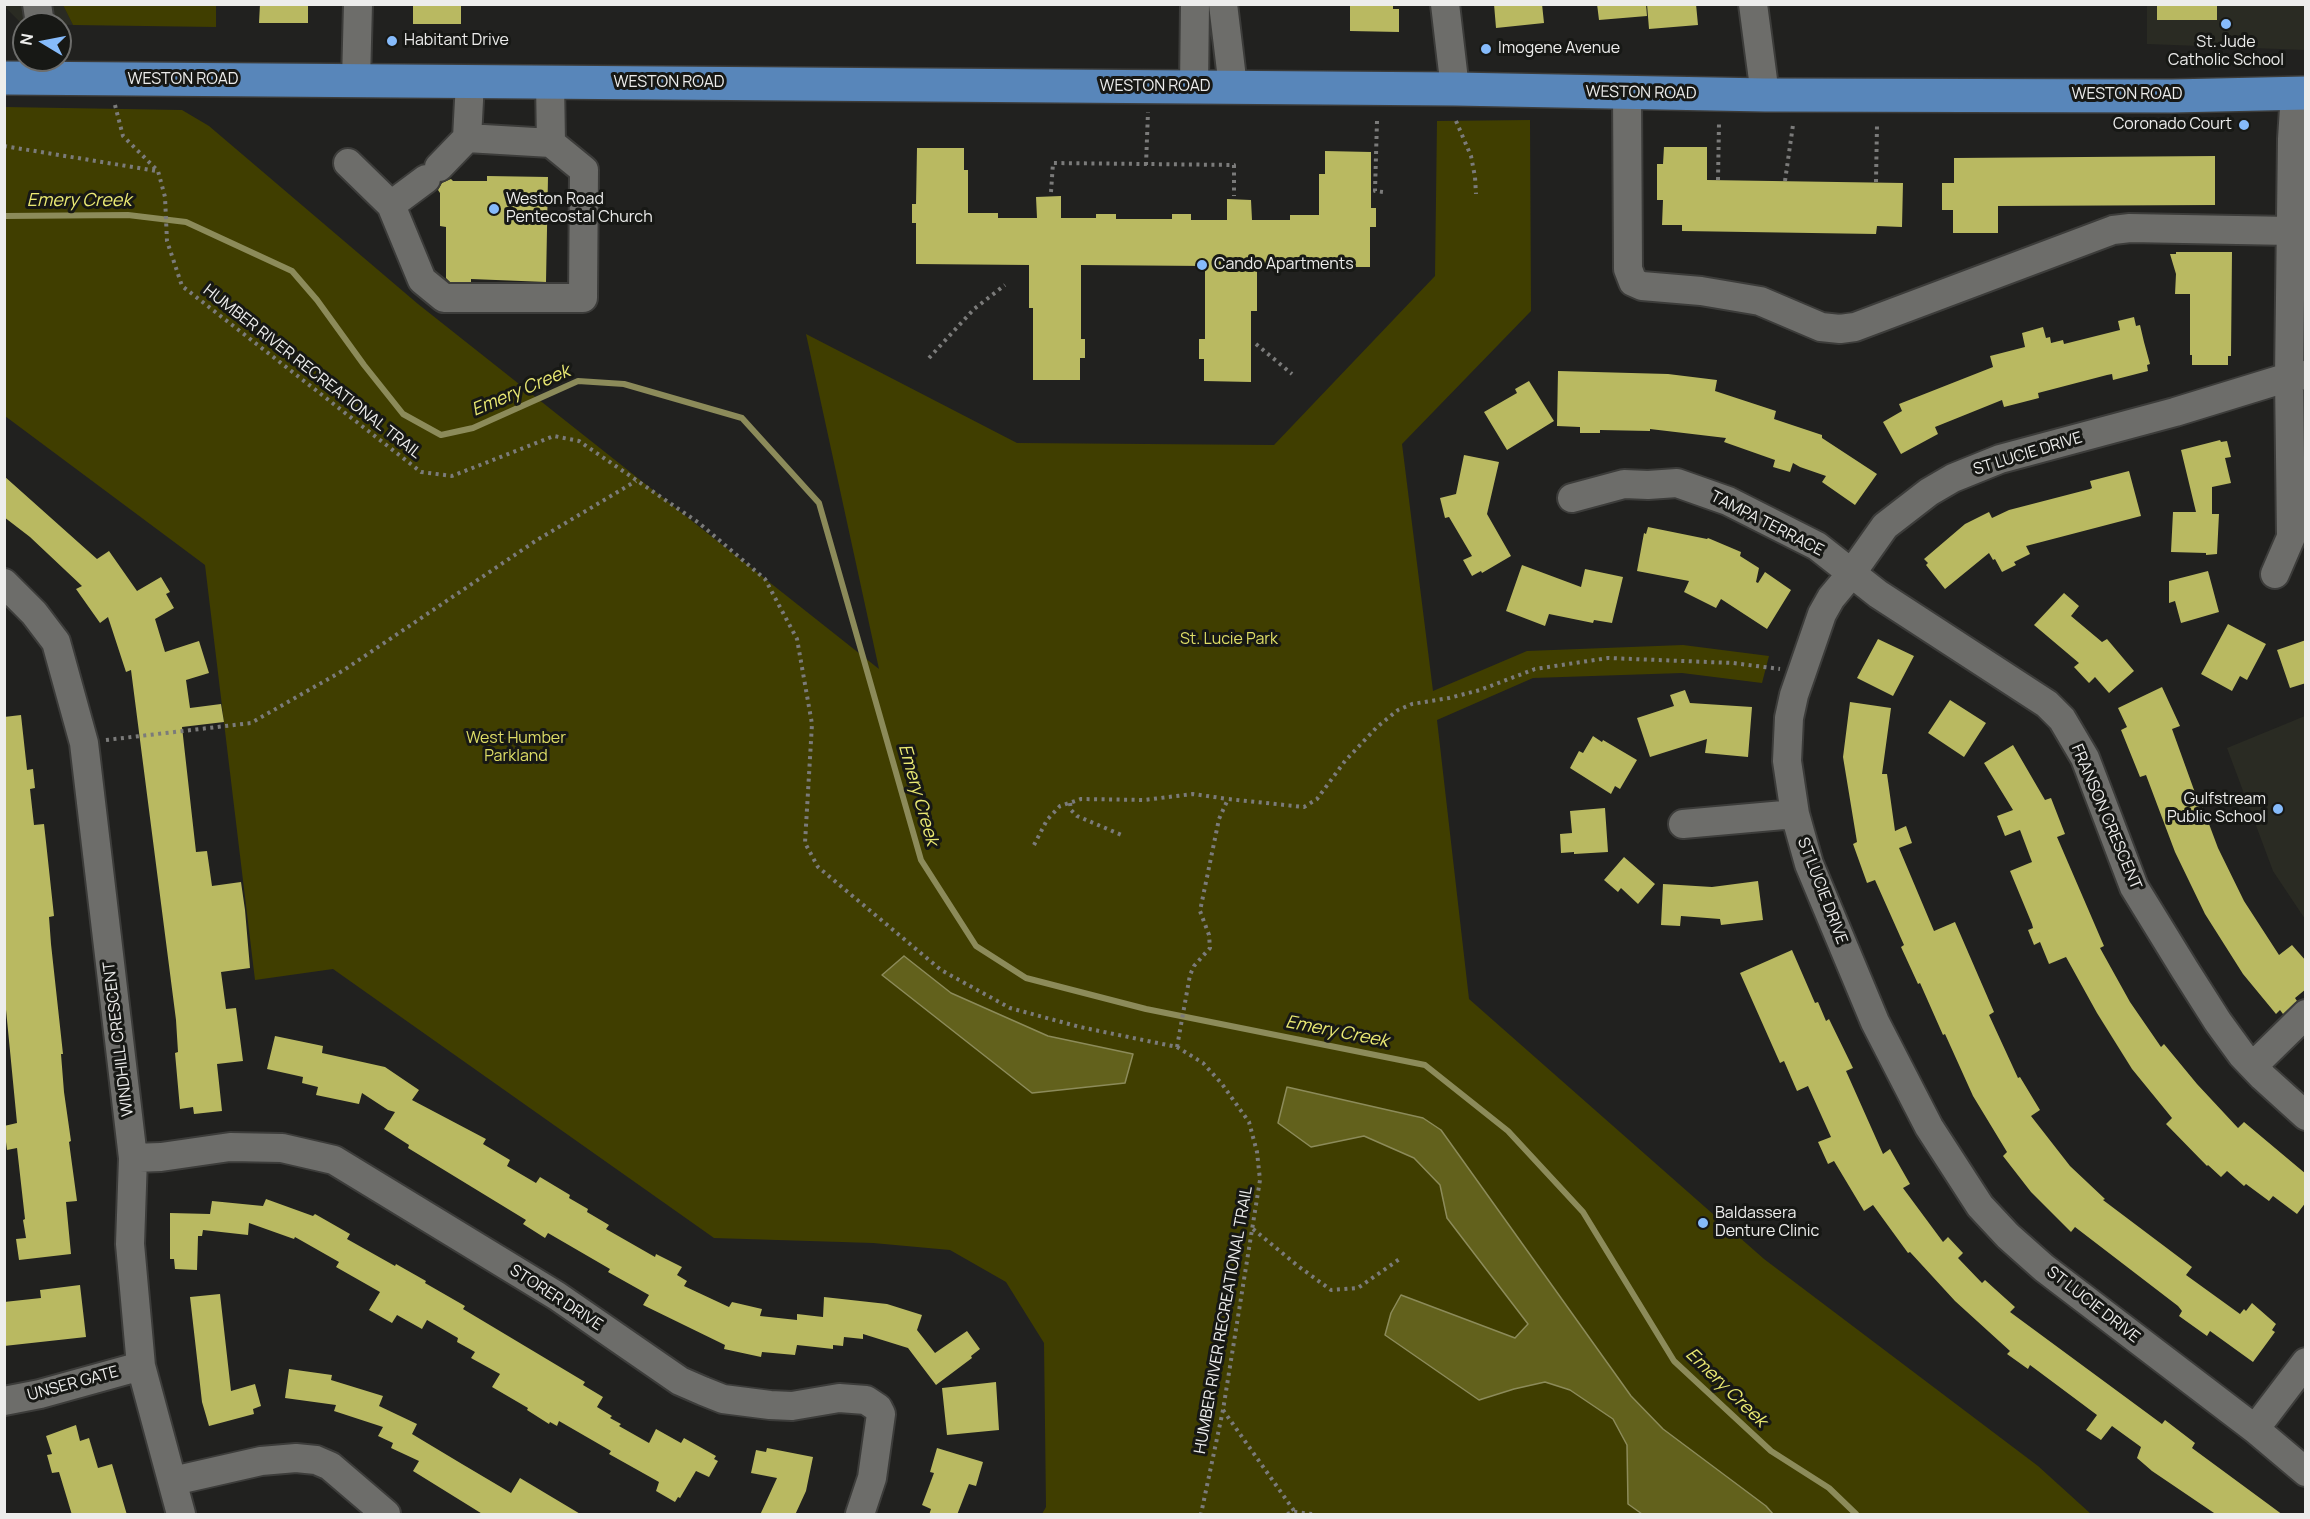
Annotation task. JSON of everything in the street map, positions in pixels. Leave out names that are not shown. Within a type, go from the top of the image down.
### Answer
[{"type":"main road","name":"WESTON ROAD","points":[[4,78],[31,72]]},
{"type":"main road","name":"WESTON ROAD","points":[[63,72],[108,79],[1233,87],[1456,105],[1627,92],[1765,95],[2172,96],[2300,93]]},
{"type":"street","points":[[356,81],[358,4]]},
{"type":"street","points":[[1194,87],[1195,4]]},
{"type":"street","points":[[1223,4],[1233,87]]},
{"type":"street","points":[[1445,4],[1456,105]]},
{"type":"street","points":[[1753,4],[1765,95]]},
{"type":"street","points":[[391,205],[433,173],[467,138],[470,82]]},
{"type":"street","points":[[550,82],[551,143]]},
{"type":"street","points":[[1627,92],[1628,269],[1633,282],[1642,286],[1701,291],[1760,301],[1821,327],[1840,329],[1855,327],[2112,230],[2130,228],[2291,231]]},
{"type":"street","points":[[2275,574],[2291,537],[2297,376],[2291,231],[2300,93]]},
{"type":"street","points":[[348,164],[391,205],[422,280],[444,298],[583,298],[584,170],[551,143],[467,138]]},
{"type":"street","name":"ST LUCIE DRIVE","points":[[2297,376],[2175,412],[2000,459],[1953,478],[1929,492],[1885,526],[1822,614],[1794,695],[1787,761],[1795,814],[1809,864],[1875,1022],[1929,1127],[1980,1206],[2008,1236],[2044,1268],[2255,1429],[2306,1472]]},
{"type":"street","name":"TAMPA TERRACE","points":[[1572,498],[1624,484],[1648,486],[1677,483],[1728,501],[1817,546],[1851,574]]},
{"type":"street","name":"FRANSON CRESCENT","points":[[1851,574],[2047,704],[2062,719],[2085,758],[2134,886],[2218,1022],[2253,1066],[2306,1116]]},
{"type":"street","name":"WINDHILL CRESCENT","points":[[4,583],[34,613],[56,642],[84,743],[133,1158],[130,1244],[141,1366],[182,1515]]},
{"type":"street","points":[[1683,824],[1795,814]]},
{"type":"street","points":[[2253,1066],[2306,1014]]},
{"type":"street","name":"STORER DRIVE","points":[[133,1158],[161,1157],[230,1147],[282,1148],[334,1160],[557,1296],[680,1381],[723,1399],[770,1405],[792,1406],[840,1398],[866,1400],[878,1408],[881,1414],[872,1478],[860,1515]]},
{"type":"street","points":[[2255,1429],[2306,1362]]},
{"type":"street","name":"UNSER GATE","points":[[4,1401],[40,1394],[141,1366]]},
{"type":"street","points":[[173,1481],[261,1461],[296,1458],[316,1460],[330,1466],[386,1515]]},
{"type":"path","points":[[108,79],[123,136],[158,171]]},
{"type":"path","points":[[1456,105],[1471,156],[1476,194]]},
{"type":"path","points":[[1146,165],[1148,111]]},
{"type":"path","points":[[1377,121],[1375,191],[1383,192]]},
{"type":"path","points":[[1718,180],[1719,123]]},
{"type":"path","points":[[1785,181],[1793,125]]},
{"type":"path","points":[[1876,182],[1877,125]]},
{"type":"path","points":[[4,146],[158,171]]},
{"type":"path","points":[[1051,192],[1053,162],[1234,165],[1234,196]]},
{"type":"path","name":"HUMBER RIVER RECREATIONAL TRAIL","points":[[158,171],[165,197],[167,241],[182,286],[421,472],[452,476],[554,436],[579,441],[699,523],[765,579],[797,639],[812,724],[805,843],[818,867],[941,970],[1010,1008],[1080,1027],[1176,1047],[1203,1064],[1222,1084],[1249,1122],[1257,1152],[1260,1180],[1223,1410],[1201,1515]]},
{"type":"path","points":[[929,358],[974,309],[1005,285]]},
{"type":"path","points":[[1256,344],[1292,374]]},
{"type":"path","points":[[84,743],[251,723],[344,670],[537,540],[637,480]]},
{"type":"path","points":[[1034,845],[1047,820],[1060,807],[1081,799],[1144,800],[1193,794],[1304,807],[1317,799],[1345,761],[1377,727],[1398,710],[1412,704],[1480,690],[1535,669],[1608,658],[1733,663],[1802,672]]},
{"type":"path","points":[[1176,1047],[1194,966],[1210,948],[1209,935],[1200,911],[1219,819],[1228,799]]},
{"type":"path","points":[[1070,803],[1071,810],[1077,816],[1124,836]]},
{"type":"path","points":[[1253,1228],[1331,1290],[1358,1288],[1401,1258]]},
{"type":"path","points":[[1223,1410],[1295,1512]]},
{"type":"path","points":[[1287,1515],[1295,1512],[1312,1515]]},
{"type":"shaded area","points":[[4,5],[63,5],[66,12],[12,12],[12,14]]},
{"type":"shaded area","name":"St. Jude Catholic School","points":[[2147,5],[2305,5],[2305,50],[2147,44]]},
{"type":"shaded area","name":"Gulfstream Public School","points":[[2305,716],[2305,919],[2273,871],[2227,748]]},
{"type":"shaded area","points":[[904,956],[951,993],[1048,1036],[1133,1054],[1125,1083],[1032,1093],[882,975]]},
{"type":"shaded area","points":[[1287,1087],[1423,1118],[1441,1130],[1631,1396],[1663,1429],[1766,1506],[1773,1514],[1642,1514],[1628,1504],[1627,1445],[1613,1419],[1570,1390],[1545,1382],[1479,1400],[1385,1335],[1391,1313],[1401,1295],[1515,1338],[1528,1324],[1447,1218],[1440,1185],[1414,1158],[1364,1136],[1311,1147],[1278,1123]]},
{"type":"green space","points":[[63,5],[216,5],[216,27],[73,25],[72,12],[66,12]]},
{"type":"green space","name":"West Humber Parkland","points":[[5,107],[182,110],[209,126],[418,304],[879,669],[806,334],[1017,443],[1274,445],[1435,276],[1437,121],[1530,120],[1531,311],[1402,444],[1433,691],[1527,651],[1683,645],[1769,656],[1762,683],[1682,673],[1533,678],[1437,720],[1469,999],[1764,1259],[2038,1466],[2091,1514],[1042,1514],[1046,1507],[1044,1343],[1006,1282],[950,1250],[873,1243],[714,1238],[333,969],[255,980],[205,565],[5,416]]},
{"type":"building","points":[[260,4],[308,4],[308,23],[259,23]]},
{"type":"building","points":[[413,4],[461,4],[461,24],[413,24]]},
{"type":"building","points":[[1350,4],[1393,4],[1393,9],[1399,9],[1399,32],[1350,31]]},
{"type":"building","points":[[1494,4],[1542,4],[1544,23],[1496,28]]},
{"type":"building","points":[[1597,4],[1646,4],[1647,16],[1599,20]]},
{"type":"building","points":[[1647,4],[1696,4],[1698,25],[1649,29]]},
{"type":"building","points":[[2157,4],[2217,4],[2217,20],[2157,20]]},
{"type":"building","points":[[1664,147],[1707,147],[1707,180],[1903,183],[1902,227],[1877,226],[1876,234],[1682,231],[1682,225],[1662,225],[1663,200],[1657,200],[1657,164],[1663,164]]},
{"type":"building","name":"Cando Apartments","points":[[917,148],[964,148],[964,170],[968,170],[968,213],[998,213],[998,218],[1037,218],[1036,197],[1061,196],[1061,218],[1096,218],[1096,214],[1116,214],[1116,219],[1172,219],[1172,214],[1191,214],[1191,220],[1227,220],[1227,199],[1251,200],[1252,220],[1290,220],[1290,215],[1319,215],[1319,174],[1325,174],[1325,151],[1371,152],[1371,208],[1376,208],[1376,227],[1370,227],[1370,267],[1257,267],[1257,311],[1251,311],[1251,382],[1204,381],[1204,359],[1199,359],[1199,339],[1205,339],[1205,266],[1081,265],[1081,339],[1085,339],[1085,358],[1080,358],[1080,380],[1033,380],[1033,308],[1029,308],[1029,265],[916,264],[916,223],[912,223],[912,204],[916,204]]},
{"type":"building","points":[[2215,156],[2215,205],[1998,206],[1998,233],[1953,233],[1953,210],[1942,210],[1942,183],[1954,183],[1954,158]]},
{"type":"building","name":"Weston Road Pentecostal Church","points":[[487,176],[548,177],[546,282],[471,279],[471,282],[450,282],[446,278],[446,227],[440,226],[440,193],[438,190],[442,183],[451,179],[453,181],[487,181]]},
{"type":"building","points":[[2176,252],[2232,252],[2231,356],[2228,356],[2228,365],[2192,365],[2190,294],[2175,294],[2176,274],[2170,254],[2176,254]]},
{"type":"building","points":[[2134,317],[2136,326],[2140,325],[2150,364],[2147,365],[2148,371],[2113,380],[2112,374],[2107,375],[2038,393],[2039,398],[2004,407],[2002,400],[1935,427],[1938,434],[1901,454],[1883,422],[1902,411],[1899,404],[1993,367],[1990,356],[2025,347],[2022,333],[2043,327],[2046,338],[2050,337],[2051,343],[2063,340],[2064,344],[2120,330],[2118,321]]},
{"type":"building","points":[[1558,371],[1668,374],[1717,380],[1715,391],[1776,411],[1774,419],[1822,435],[1822,438],[1877,474],[1855,505],[1822,482],[1826,476],[1793,463],[1790,472],[1773,467],[1775,460],[1724,442],[1726,438],[1650,429],[1650,431],[1600,430],[1600,433],[1580,433],[1580,427],[1557,426]]},
{"type":"building","points":[[1529,381],[1554,421],[1507,450],[1484,412],[1517,393],[1515,389]]},
{"type":"building","points":[[2220,440],[2221,442],[2227,441],[2231,457],[2225,458],[2231,483],[2212,487],[2212,514],[2219,514],[2217,554],[2171,552],[2173,512],[2196,512],[2181,450]]},
{"type":"building","points":[[1464,455],[1499,462],[1487,514],[1511,556],[1482,573],[1481,571],[1472,576],[1463,560],[1472,556],[1449,517],[1445,518],[1440,498],[1456,494]]},
{"type":"building","points":[[2129,471],[2141,516],[2026,546],[2030,554],[2014,562],[2016,565],[2002,572],[1989,553],[1945,589],[1926,565],[1928,563],[1924,559],[1965,524],[1989,512],[1992,518],[2009,510],[2090,489],[2092,488],[2090,481]]},
{"type":"building","points":[[4,476],[97,559],[109,551],[137,591],[161,577],[170,592],[166,594],[174,608],[155,619],[165,652],[199,641],[209,673],[186,680],[190,708],[221,704],[224,722],[182,727],[196,852],[207,851],[212,886],[241,882],[245,910],[250,968],[221,972],[226,1009],[236,1008],[243,1061],[217,1064],[222,1111],[194,1114],[193,1107],[180,1109],[175,1053],[178,1052],[176,1020],[131,670],[126,672],[108,617],[100,623],[76,589],[82,586],[30,537],[4,517]]},
{"type":"building","points":[[1648,527],[1708,538],[1741,552],[1740,556],[1759,568],[1756,582],[1758,583],[1765,572],[1791,590],[1767,629],[1721,599],[1716,608],[1684,592],[1689,581],[1637,571],[1644,533],[1646,534]]},
{"type":"building","points":[[1522,565],[1581,587],[1585,569],[1623,577],[1612,623],[1594,620],[1593,623],[1549,614],[1545,626],[1506,611]]},
{"type":"building","points":[[2208,571],[2219,612],[2181,623],[2175,601],[2169,603],[2169,581]]},
{"type":"building","points":[[2064,593],[2079,606],[2071,616],[2102,642],[2107,639],[2134,671],[2109,693],[2095,677],[2089,683],[2074,667],[2079,663],[2034,625]]},
{"type":"building","points":[[2228,624],[2266,644],[2247,680],[2240,676],[2232,691],[2201,674]]},
{"type":"building","points":[[1878,639],[1914,656],[1893,696],[1857,678]]},
{"type":"building","points":[[2306,640],[2306,683],[2290,688],[2277,650]]},
{"type":"building","points":[[2162,687],[2180,726],[2172,729],[2198,801],[2200,800],[2218,848],[2244,901],[2279,955],[2292,945],[2306,961],[2306,989],[2295,998],[2297,1001],[2283,1014],[2280,1010],[2276,1014],[2243,974],[2205,914],[2175,852],[2146,775],[2140,777],[2121,730],[2127,727],[2118,708]]},
{"type":"building","points":[[1685,690],[1690,703],[1752,707],[1748,757],[1705,753],[1707,739],[1650,757],[1637,718],[1674,706],[1670,695]]},
{"type":"building","points":[[1950,700],[1986,723],[1964,757],[1928,733]]},
{"type":"building","points":[[1850,702],[1891,708],[1882,774],[1887,774],[1895,831],[1906,826],[1912,843],[1899,848],[1934,931],[1955,922],[1994,1012],[1989,1015],[2018,1078],[2020,1077],[2040,1110],[2031,1116],[2070,1166],[2105,1199],[2103,1200],[2192,1267],[2186,1275],[2240,1314],[2244,1309],[2246,1311],[2252,1303],[2276,1324],[2272,1330],[2275,1332],[2253,1362],[2210,1331],[2207,1336],[2179,1316],[2182,1311],[2178,1306],[2075,1227],[2071,1232],[2031,1192],[2003,1156],[2007,1152],[1973,1096],[1901,947],[1904,945],[1875,880],[1867,883],[1853,844],[1857,842],[1843,757]]},
{"type":"building","points":[[21,715],[27,770],[33,769],[35,788],[30,789],[34,825],[44,824],[54,916],[49,917],[51,944],[63,1054],[61,1054],[64,1092],[71,1141],[69,1142],[77,1201],[66,1202],[71,1254],[19,1260],[16,1239],[26,1238],[23,1220],[25,1219],[17,1148],[7,1150],[4,1126],[17,1123],[4,989],[4,717]]},
{"type":"building","points":[[1593,736],[1637,760],[1620,789],[1615,786],[1611,794],[1570,768],[1579,751],[1583,753]]},
{"type":"building","points":[[2013,745],[2045,800],[2051,798],[2065,834],[2057,837],[2104,946],[2100,948],[2130,1002],[2161,1047],[2164,1044],[2238,1128],[2244,1122],[2306,1174],[2306,1202],[2297,1214],[2273,1196],[2269,1201],[2246,1184],[2244,1186],[2227,1171],[2221,1177],[2207,1166],[2166,1124],[2172,1118],[2132,1069],[2066,957],[2049,964],[2040,942],[2034,945],[2028,930],[2033,928],[2032,924],[2010,871],[2032,862],[2020,830],[2005,836],[1997,816],[2013,810],[1984,763]]},
{"type":"building","points":[[1605,808],[1608,852],[1561,853],[1560,834],[1572,833],[1570,811]]},
{"type":"building","points":[[1624,857],[1655,884],[1638,904],[1621,888],[1618,892],[1604,880]]},
{"type":"building","points":[[1758,881],[1763,920],[1721,925],[1720,919],[1681,916],[1680,926],[1661,925],[1663,884],[1712,887]]},
{"type":"building","points":[[1792,950],[1815,1003],[1818,1002],[1826,1021],[1829,1019],[1853,1068],[1846,1071],[1883,1154],[1890,1149],[1910,1184],[1903,1188],[1943,1242],[1948,1237],[1963,1253],[1958,1258],[1982,1283],[1985,1280],[2015,1307],[2010,1312],[2162,1424],[2165,1420],[2195,1443],[2192,1448],[2283,1515],[2217,1515],[2152,1471],[2137,1458],[2141,1447],[2112,1426],[2101,1440],[2086,1430],[2097,1415],[2030,1365],[2028,1369],[2007,1354],[2010,1351],[1955,1301],[1910,1252],[1908,1253],[1873,1205],[1864,1211],[1834,1161],[1828,1164],[1818,1142],[1831,1137],[1808,1086],[1797,1091],[1784,1061],[1780,1063],[1740,973]]},
{"type":"building","points":[[275,1036],[323,1046],[322,1053],[385,1067],[419,1090],[412,1100],[486,1139],[483,1144],[510,1160],[507,1166],[536,1183],[540,1177],[570,1195],[569,1198],[588,1209],[587,1212],[609,1225],[606,1229],[655,1257],[656,1254],[682,1267],[677,1275],[687,1281],[684,1286],[729,1307],[732,1302],[762,1309],[760,1316],[797,1320],[797,1314],[823,1317],[824,1297],[887,1304],[922,1315],[917,1330],[935,1353],[967,1331],[980,1349],[971,1356],[972,1358],[936,1385],[908,1348],[863,1334],[863,1339],[844,1337],[843,1346],[833,1345],[833,1349],[797,1345],[795,1355],[762,1352],[761,1357],[724,1349],[725,1345],[643,1305],[649,1295],[608,1272],[610,1269],[548,1233],[545,1238],[523,1224],[526,1220],[408,1148],[409,1145],[384,1129],[395,1112],[362,1093],[359,1104],[316,1095],[318,1087],[302,1083],[303,1077],[267,1069]]},
{"type":"building","points":[[266,1199],[313,1216],[315,1214],[350,1234],[347,1239],[426,1281],[425,1283],[465,1306],[463,1309],[585,1382],[583,1385],[603,1397],[597,1407],[612,1416],[610,1418],[621,1424],[619,1426],[649,1443],[656,1429],[681,1443],[684,1438],[716,1456],[714,1459],[718,1461],[709,1477],[696,1471],[680,1498],[678,1497],[675,1502],[656,1491],[659,1482],[609,1454],[611,1451],[559,1421],[557,1426],[550,1422],[549,1424],[527,1410],[528,1408],[492,1387],[500,1374],[471,1358],[475,1352],[457,1342],[458,1338],[427,1320],[422,1329],[397,1315],[392,1323],[369,1310],[380,1292],[336,1267],[339,1262],[295,1237],[294,1239],[249,1223],[248,1235],[203,1230],[202,1236],[198,1236],[197,1270],[175,1269],[174,1259],[170,1259],[170,1213],[210,1214],[212,1201],[263,1206]]},
{"type":"building","points":[[80,1285],[86,1337],[4,1346],[4,1302],[41,1298],[40,1290]]},
{"type":"building","points":[[220,1294],[231,1391],[255,1384],[261,1406],[253,1409],[254,1414],[209,1426],[202,1402],[190,1297]]},
{"type":"building","points":[[289,1369],[332,1375],[331,1380],[383,1396],[379,1406],[417,1424],[412,1434],[462,1464],[511,1493],[520,1478],[582,1515],[484,1515],[413,1471],[419,1461],[391,1448],[393,1443],[378,1436],[383,1427],[334,1411],[336,1405],[285,1398]]},
{"type":"building","points":[[996,1382],[999,1430],[947,1435],[942,1388]]},
{"type":"building","points":[[76,1425],[80,1441],[89,1438],[98,1468],[112,1464],[127,1515],[72,1515],[59,1472],[52,1473],[47,1455],[52,1454],[46,1436]]},
{"type":"building","points":[[767,1448],[813,1457],[806,1491],[795,1515],[760,1515],[777,1478],[751,1473],[756,1450],[766,1452]]},
{"type":"building","points":[[937,1448],[983,1462],[976,1486],[969,1484],[957,1515],[929,1515],[931,1509],[922,1505],[934,1473],[930,1472]]},
{"type":"waterway","name":"Emery Creek","points":[[4,216],[128,215],[186,222],[292,271],[317,300],[403,414],[441,435],[473,428],[578,381],[624,384],[742,418],[819,503],[921,860],[976,946],[1026,978],[1146,1009],[1425,1065],[1508,1131],[1583,1212],[1674,1361],[1771,1451],[1829,1488],[1856,1514]]},
{"type":"place","name":"St. Jude Catholic School","points":[[2226,24]]},
{"type":"place","name":"Habitant Drive","points":[[392,41]]},
{"type":"place","name":"Imogene Avenue","points":[[1486,49]]},
{"type":"place","name":"Coronado Court","points":[[2244,125]]},
{"type":"place","name":"Weston Road Pentecostal Church","points":[[494,209]]},
{"type":"place","name":"Cando Apartments","points":[[1202,265]]},
{"type":"place","name":"Gulfstream Public School","points":[[2278,809]]},
{"type":"place","name":"Baldassera Denture Clinic","points":[[1703,1223]]},
{"type":"park label","name":"St. Lucie Park","points":[[1229,640]]}]
